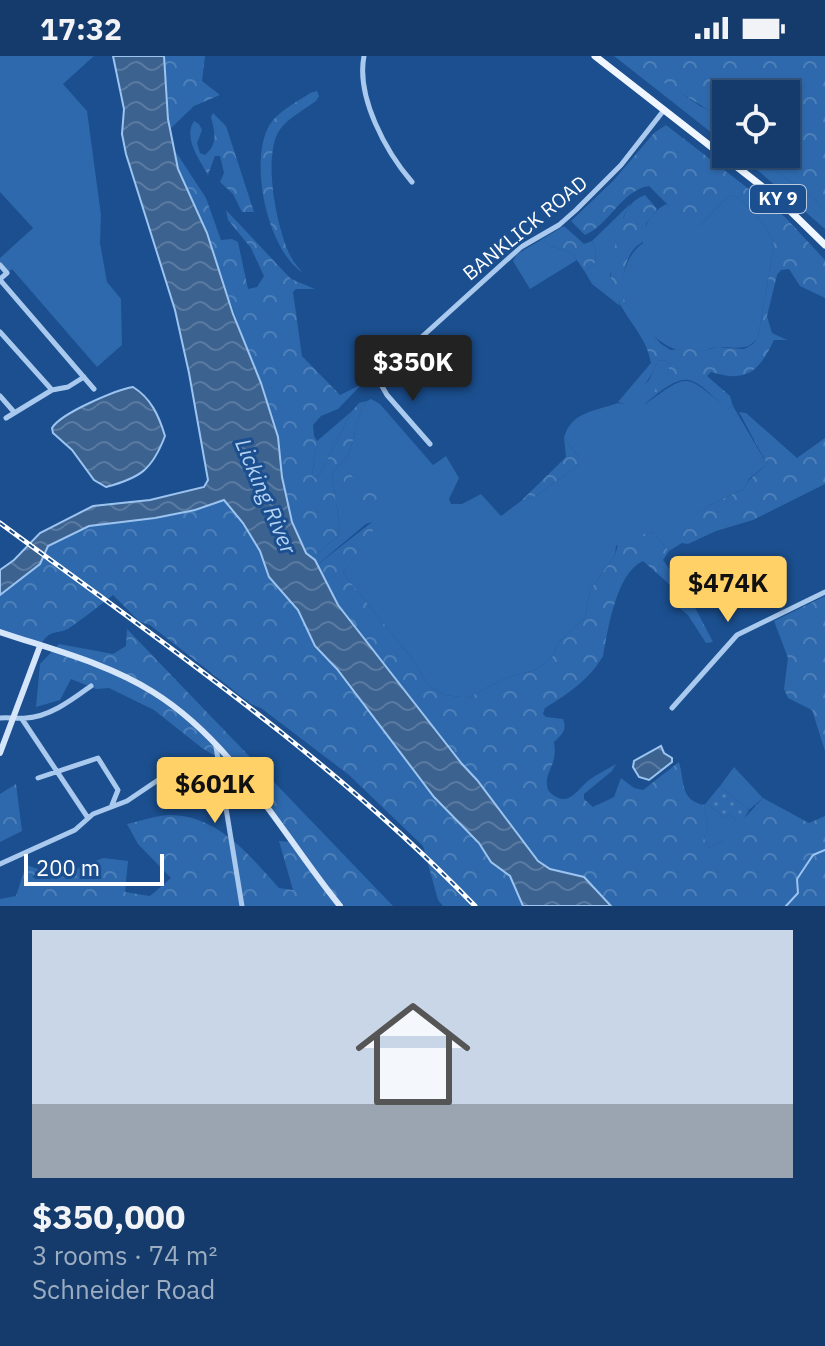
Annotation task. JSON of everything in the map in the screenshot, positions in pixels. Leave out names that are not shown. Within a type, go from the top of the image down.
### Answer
[{"type":"main road","name":"KY 9","points":[[595,56],[785,205],[825,245]]},
{"type":"main road","points":[[0,632],[117,673],[152,691],[187,717],[277,819],[340,906]]},
{"type":"main road","points":[[0,753],[18,718],[40,646]]},
{"type":"street","points":[[364,56],[361,72],[372,114],[399,167],[412,182]]},
{"type":"street","name":"BANKLICK ROAD","points":[[430,444],[387,395],[381,385],[382,373],[521,247],[559,225],[576,210],[621,165],[664,110]]},
{"type":"street","points":[[0,265],[7,273],[0,280],[94,389]]},
{"type":"street","points":[[0,332],[52,390]]},
{"type":"street","points":[[6,418],[52,390],[68,387],[84,377]]},
{"type":"street","points":[[0,396],[14,412]]},
{"type":"street","points":[[672,708],[737,635],[825,592]]},
{"type":"street","points":[[0,718],[18,718],[55,709],[91,686]]},
{"type":"street","points":[[18,718],[88,818]]},
{"type":"street","points":[[216,747],[242,906]]},
{"type":"street","points":[[38,778],[98,758],[118,790],[112,806]]},
{"type":"street","points":[[0,864],[75,830],[88,818],[127,801],[173,770],[187,773],[214,789],[224,790]]},
{"type":"green space","points":[[0,56],[94,56],[63,84],[87,111],[101,215],[100,243],[107,282],[121,299],[122,345],[97,367],[12,269],[7,273],[0,265],[0,258],[33,228],[0,192]]},
{"type":"green space","points":[[164,56],[205,56],[202,81],[220,95],[194,106],[170,129]]},
{"type":"green space","points":[[614,56],[627,56],[712,112],[712,133]]},
{"type":"green space","points":[[627,56],[825,56],[825,211],[811,196],[772,168],[800,168],[800,80],[712,80],[712,112]]},
{"type":"green space","points":[[317,91],[319,96],[316,101],[281,128],[272,155],[276,211],[291,257],[303,273],[290,261],[271,225],[261,181],[261,159],[264,140],[274,119],[294,103]]},
{"type":"green space","points":[[213,113],[226,126],[254,212],[242,212],[233,194],[220,182],[224,173],[220,156],[215,156],[208,175],[191,141],[194,121],[202,130],[197,143],[200,153],[205,155],[212,147]]},
{"type":"green space","points":[[666,125],[712,161],[712,168],[722,168],[785,217],[825,260],[825,298],[800,286],[789,269],[781,270],[777,275],[767,316],[772,333],[787,340],[774,340],[763,360],[750,372],[734,376],[711,372],[707,376],[730,396],[733,406],[728,409],[701,386],[686,380],[672,384],[641,407],[668,373],[670,363],[664,360],[658,361],[652,374],[631,399],[625,404],[618,402],[651,363],[643,341],[618,301],[611,278],[620,229],[631,204],[645,195],[657,209],[646,224],[645,240],[635,248],[625,267],[625,302],[661,344],[671,350],[744,349],[753,344],[758,337],[774,245],[757,216],[731,195],[700,226],[689,226],[649,186],[631,194],[601,224],[585,235],[571,221],[613,181],[654,133]]},
{"type":"green space","points":[[176,152],[206,198],[221,240],[238,242],[248,289],[257,287],[264,276],[251,248],[228,220],[226,210],[291,279],[315,289],[296,289],[293,292],[302,356],[340,395],[362,384],[338,409],[321,416],[313,425],[317,441],[312,475],[315,478],[320,474],[352,411],[359,403],[367,401],[348,455],[332,475],[338,536],[311,558],[292,522],[282,477],[278,437],[206,233],[178,169]]},
{"type":"green space","points":[[755,168],[772,168],[811,196],[825,211],[825,229]]},
{"type":"green space","points":[[731,195],[757,216],[774,245],[758,337],[745,347],[716,347],[700,352],[687,352],[665,345],[625,302],[622,286],[628,261],[643,243],[649,220],[666,204],[700,226]]},
{"type":"green space","points":[[631,203],[624,216],[610,275],[620,306],[592,284],[585,272],[595,263],[596,249],[592,241]]},
{"type":"green space","points":[[564,226],[584,244],[592,241],[596,249],[595,263],[585,272],[572,253],[548,245],[544,238]]},
{"type":"green space","points":[[544,238],[548,245],[572,253],[577,260],[530,289],[513,261],[517,254]]},
{"type":"green space","points":[[658,361],[670,363],[668,373],[644,405],[680,382],[694,383],[728,409],[733,406],[767,464],[749,479],[744,489],[676,525],[682,543],[669,551],[652,532],[616,546],[615,555],[590,590],[585,617],[558,643],[553,656],[538,669],[503,679],[468,698],[445,695],[429,686],[413,660],[343,573],[372,531],[372,522],[317,565],[311,558],[338,536],[332,475],[348,455],[367,401],[371,399],[380,404],[433,465],[446,456],[459,478],[449,499],[451,504],[462,504],[481,494],[501,516],[580,464],[580,459],[564,438],[574,420],[592,411],[625,404],[649,380]]},
{"type":"green space","points":[[352,411],[320,474],[315,478],[312,475],[317,441]]},
{"type":"green space","points":[[739,412],[746,413],[797,458],[825,438],[825,484],[753,520],[716,531],[688,544],[682,543],[675,525],[744,489],[749,480],[767,464]]},
{"type":"green space","points":[[564,438],[580,459],[580,464],[534,497],[521,501],[566,457]]},
{"type":"green space","points":[[346,466],[360,490],[395,484],[373,502],[356,503],[345,488]]},
{"type":"green space","points":[[224,500],[260,551],[270,577],[298,610],[315,646],[337,669],[434,797],[479,843],[491,862],[510,876],[523,906],[443,906],[438,900],[423,846],[349,775],[150,625],[140,622],[113,595],[71,627],[47,636],[40,646],[0,632],[0,595],[40,564],[48,546],[89,526],[155,518]]},
{"type":"green space","points":[[372,522],[373,531],[343,573],[413,660],[429,686],[445,695],[468,698],[503,679],[538,669],[553,656],[558,643],[585,617],[590,590],[615,555],[619,541],[652,532],[669,551],[663,560],[690,598],[713,642],[706,643],[688,615],[677,606],[681,602],[676,590],[643,561],[634,567],[626,577],[615,603],[603,656],[585,679],[545,708],[543,714],[546,717],[563,719],[565,726],[554,742],[548,789],[559,798],[569,798],[589,780],[616,764],[584,794],[584,799],[593,807],[614,797],[621,778],[634,788],[643,790],[679,762],[687,795],[704,805],[708,829],[704,838],[709,848],[723,841],[763,798],[809,823],[825,816],[825,906],[611,906],[584,877],[550,869],[538,861],[338,605],[317,565]]},
{"type":"green space","points":[[825,596],[825,751],[812,710],[788,698],[784,689],[788,658],[774,621]]},
{"type":"green space","points":[[127,629],[393,906],[0,906],[0,899],[16,896],[26,865],[59,876],[103,858],[128,861],[125,892],[150,896],[171,878],[138,844],[127,824],[166,815],[188,817],[219,830],[245,851],[279,888],[293,890],[279,841],[293,842],[235,768],[202,748],[154,710],[109,688],[96,689],[71,679],[60,700],[36,707],[40,664],[59,644],[113,654],[126,646]]},
{"type":"green space","points":[[734,767],[763,798],[749,810],[720,786]]},
{"type":"green space","points":[[16,784],[22,831],[0,842],[0,794]]},
{"type":"green space","points":[[720,786],[749,810],[741,824],[729,814],[725,818],[706,803]]},
{"type":"green space","points":[[706,803],[725,818],[729,814],[741,824],[723,841],[709,848],[704,838],[708,829]]},
{"type":"water","name":"Licking River","points":[[113,56],[164,56],[168,119],[178,169],[207,233],[233,314],[261,383],[278,437],[282,477],[292,522],[306,553],[315,560],[338,605],[538,861],[550,869],[584,877],[611,906],[523,906],[510,876],[491,862],[479,843],[434,797],[337,669],[315,646],[298,610],[269,577],[260,551],[224,500],[155,518],[89,526],[48,546],[40,564],[0,595],[0,570],[40,533],[93,506],[150,500],[204,487],[208,480],[175,310],[126,154],[122,134],[124,109]]},
{"type":"water","points":[[133,387],[154,408],[165,436],[150,465],[128,480],[106,487],[94,480],[52,428],[77,409]]},
{"type":"water","points":[[661,746],[672,762],[649,780],[639,777],[633,767],[634,761]]},
{"type":"waterway","points":[[786,906],[798,893],[797,879],[813,855],[825,850]]},
{"type":"railway","points":[[0,523],[306,752],[421,852],[475,906]]}]
